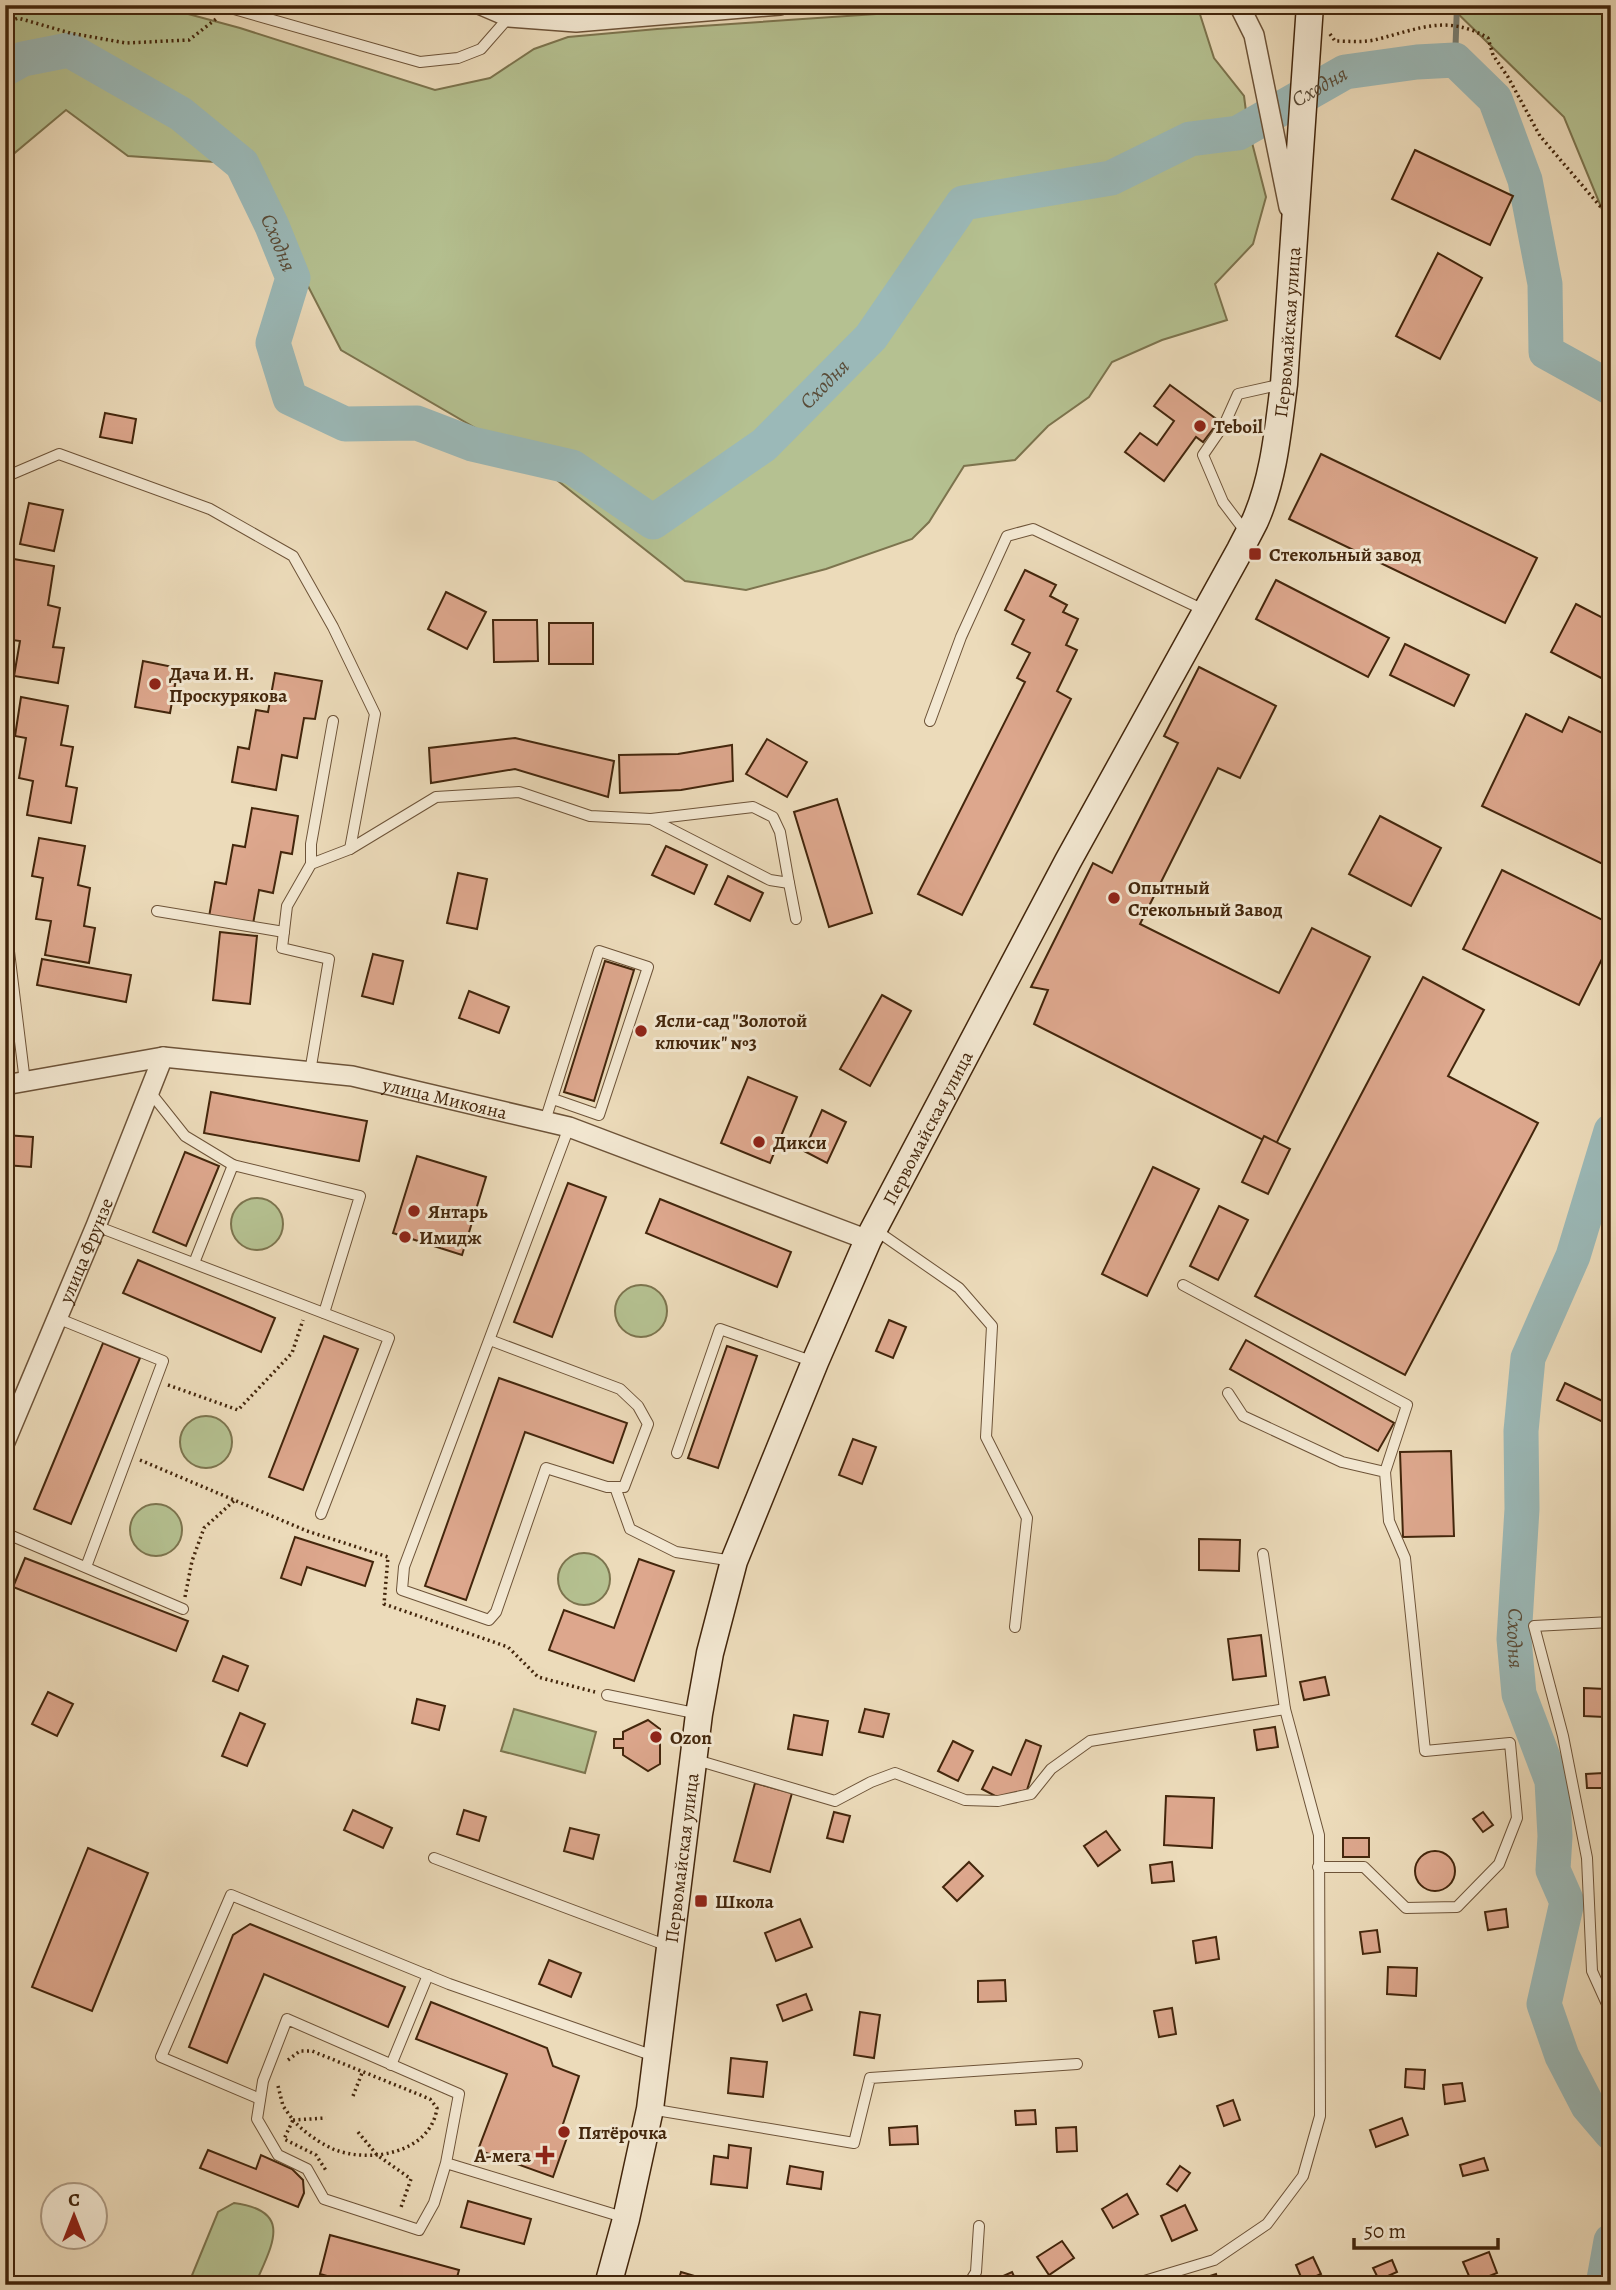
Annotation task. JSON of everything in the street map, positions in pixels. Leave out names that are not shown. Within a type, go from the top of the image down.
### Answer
[{"type":"main road","name":"Первомайская улица","points":[[608,2285],[626,2219],[650,2109],[699,1714],[710,1653],[734,1561],[815,1362],[871,1234],[1068,861],[1248,534],[1265,492],[1276,445],[1284,384],[1294,227],[1288,148],[1316,20]]},
{"type":"street","points":[[481,5],[509,17],[576,22],[714,8],[780,5]]},
{"type":"street","points":[[1239,5],[1254,34],[1265,86],[1288,148]]},
{"type":"street","name":"улица Микояна","points":[[15,1084],[163,1057],[352,1076],[569,1127],[871,1234]]},
{"type":"street","name":"улица Фрунзе","points":[[5,1442],[96,1226],[163,1057]]},
{"type":"lane","points":[[225,7],[420,62],[458,58],[481,50],[509,17]]},
{"type":"lane","points":[[1248,534],[1223,502],[1203,456],[1225,423],[1238,394],[1284,384]]},
{"type":"lane","points":[[5,477],[59,454],[210,509],[293,556],[333,627],[375,714],[351,849]]},
{"type":"lane","points":[[930,721],[961,637],[1007,536],[1033,529],[1206,611]]},
{"type":"lane","points":[[310,1072],[328,959],[282,948],[287,906],[311,864],[311,844],[333,721]]},
{"type":"lane","points":[[311,864],[351,849],[436,797],[519,792],[590,816],[651,819],[753,807],[773,817],[780,832],[796,919]]},
{"type":"lane","points":[[651,819],[770,880],[789,883]]},
{"type":"lane","points":[[157,911],[284,933]]},
{"type":"lane","points":[[5,919],[15,1084]]},
{"type":"lane","points":[[545,1121],[599,951],[648,967],[600,1115],[553,1099]]},
{"type":"lane","points":[[150,1092],[186,1136],[233,1165],[360,1196],[324,1313]]},
{"type":"lane","points":[[490,1340],[620,1389],[638,1406],[648,1424],[624,1487],[607,1487],[546,1468],[496,1612],[489,1620],[402,1590],[404,1567],[569,1127]]},
{"type":"lane","points":[[194,1263],[233,1165]]},
{"type":"lane","points":[[96,1226],[389,1338],[321,1514]]},
{"type":"lane","points":[[871,1234],[959,1288],[992,1326],[986,1437],[1027,1518],[1016,1627]]},
{"type":"lane","points":[[1183,1285],[1407,1405],[1385,1472],[1389,1521],[1405,1558],[1425,1751],[1510,1743],[1517,1818],[1499,1864],[1457,1907],[1406,1908],[1364,1867],[1318,1867]]},
{"type":"lane","points":[[57,1318],[163,1362],[86,1567]]},
{"type":"lane","points":[[677,1453],[720,1329],[815,1362]]},
{"type":"lane","points":[[1228,1393],[1243,1416],[1342,1462],[1385,1472]]},
{"type":"lane","points":[[615,1487],[630,1529],[676,1552],[734,1561]]},
{"type":"lane","points":[[5,1533],[183,1609]]},
{"type":"lane","points":[[1131,2285],[1214,2260],[1267,2224],[1303,2176],[1320,2116],[1319,1835],[1285,1709],[1263,1554]]},
{"type":"lane","points":[[1611,1622],[1534,1626],[1563,1736],[1587,1858],[1592,1971],[1611,2013]]},
{"type":"lane","points":[[607,1695],[699,1714]]},
{"type":"lane","points":[[693,1759],[835,1801],[895,1773],[965,1800],[998,1801],[1031,1794],[1051,1769],[1090,1741],[1285,1709]]},
{"type":"lane","points":[[433,1858],[671,1948]]},
{"type":"lane","points":[[260,2099],[161,2057],[231,1895],[428,1975],[658,2057]]},
{"type":"lane","points":[[391,2065],[428,1975]]},
{"type":"lane","points":[[287,2019],[391,2065],[459,2094],[446,2163],[434,2203],[419,2230],[324,2199],[307,2169],[278,2155],[257,2119],[263,2081],[287,2019]]},
{"type":"lane","points":[[650,2109],[854,2144],[870,2078],[1077,2064]]},
{"type":"lane","points":[[446,2163],[626,2219]]},
{"type":"lane","points":[[968,2285],[976,2272],[979,2226]]},
{"type":"path","points":[[5,23],[18,18],[69,33],[127,43],[189,40],[225,7]]},
{"type":"path","points":[[1316,20],[1335,41],[1376,40],[1411,29],[1439,25],[1473,29],[1488,38],[1493,55],[1540,136],[1611,219]]},
{"type":"path","points":[[1611,95],[1611,106]]},
{"type":"path","points":[[156,1381],[239,1410],[292,1353],[307,1307]]},
{"type":"path","points":[[128,1455],[307,1531]]},
{"type":"path","points":[[183,1609],[192,1561],[204,1528],[235,1500]]},
{"type":"path","points":[[279,2080],[278,2088],[283,2106],[293,2120],[319,2141],[336,2150],[377,2155],[394,2152],[427,2135],[435,2121],[437,2108],[430,2099],[312,2051],[300,2050],[289,2057],[285,2065]]},
{"type":"path","points":[[353,2096],[362,2073]]},
{"type":"path","points":[[293,2120],[326,2118]]},
{"type":"path","points":[[293,2120],[284,2139],[316,2155],[326,2168],[328,2176]]},
{"type":"path","points":[[358,2132],[377,2155],[411,2179],[400,2210],[388,2207]]},
{"type":"green space","points":[[5,5],[155,5],[240,28],[435,90],[490,78],[534,49],[568,37],[1009,5],[1197,5],[1214,58],[1244,96],[1248,127],[1266,197],[1253,244],[1215,284],[1227,320],[1162,340],[1112,362],[1089,397],[1048,426],[1015,460],[964,466],[929,522],[912,539],[826,569],[746,590],[685,581],[534,462],[341,350],[245,164],[128,156],[66,110],[5,161]]},
{"type":"green space","points":[[1449,5],[1611,5],[1611,231],[1564,117]]},
{"type":"green space","points":[[257,1198],[276,1205],[283,1224],[276,1243],[257,1250],[238,1243],[231,1224],[238,1205]]},
{"type":"green space","points":[[641,1285],[660,1292],[667,1311],[660,1330],[641,1337],[622,1330],[615,1311],[622,1292]]},
{"type":"green space","points":[[206,1416],[225,1423],[232,1442],[225,1461],[206,1468],[187,1461],[180,1442],[187,1423]]},
{"type":"green space","points":[[156,1504],[175,1511],[182,1530],[175,1549],[156,1556],[137,1549],[130,1530],[137,1511]]},
{"type":"green space","points":[[584,1553],[603,1560],[610,1579],[603,1598],[584,1605],[565,1598],[558,1579],[565,1560]]},
{"type":"green space","points":[[514,1709],[596,1732],[585,1773],[501,1751]]},
{"type":"green space","points":[[234,2203],[253,2207],[272,2222],[271,2244],[255,2285],[188,2285],[218,2212]]},
{"type":"building","points":[[1415,150],[1513,196],[1490,245],[1392,199]]},
{"type":"building","points":[[1438,253],[1482,278],[1440,359],[1396,336]]},
{"type":"building","points":[[1170,385],[1219,421],[1203,442],[1196,437],[1164,481],[1125,452],[1140,433],[1157,445],[1174,421],[1154,406]]},
{"type":"building","points":[[105,413],[136,419],[132,443],[100,437]]},
{"type":"building","points":[[1321,454],[1537,558],[1505,623],[1289,519]]},
{"type":"building","points":[[29,503],[63,510],[54,551],[20,544]]},
{"type":"building","points":[[8,558],[54,566],[48,605],[60,608],[53,647],[64,648],[58,683],[14,676],[20,641],[5,639],[13,598],[5,597]]},
{"type":"building","points":[[1025,570],[1056,585],[1050,596],[1067,605],[1063,612],[1078,619],[1066,645],[1077,650],[1057,691],[1071,699],[962,915],[918,894],[1025,682],[1017,678],[1030,653],[1012,644],[1024,620],[1005,610]]},
{"type":"building","points":[[1276,580],[1389,638],[1368,677],[1256,619]]},
{"type":"building","points":[[446,592],[486,612],[467,649],[428,629]]},
{"type":"building","points":[[1576,604],[1611,622],[1611,683],[1551,652]]},
{"type":"building","points":[[493,620],[537,620],[538,661],[494,662]]},
{"type":"building","points":[[549,623],[593,623],[593,664],[549,664]]},
{"type":"building","points":[[1405,644],[1469,675],[1454,706],[1390,675]]},
{"type":"building","points":[[143,661],[178,668],[170,713],[135,707]]},
{"type":"building","name":"Опытный Стекольный Завод","points":[[1199,667],[1276,706],[1240,778],[1218,768],[1140,924],[1279,993],[1312,928],[1370,957],[1275,1146],[1034,1024],[1048,990],[1031,987],[1093,863],[1112,873],[1178,743],[1164,736]]},
{"type":"building","points":[[275,673],[322,681],[315,719],[304,718],[297,758],[282,755],[276,790],[232,782],[238,747],[249,749],[256,710],[268,712]]},
{"type":"building","points":[[21,697],[68,706],[61,745],[73,747],[66,786],[77,788],[71,823],[27,815],[33,781],[19,778],[26,738],[15,736]]},
{"type":"building","points":[[1526,714],[1562,732],[1569,717],[1611,737],[1611,868],[1482,806]]},
{"type":"building","points":[[515,738],[614,761],[608,797],[515,769],[431,783],[429,748]]},
{"type":"building","points":[[767,739],[807,762],[787,797],[746,774]]},
{"type":"building","points":[[732,745],[733,781],[681,790],[620,793],[619,755],[678,754]]},
{"type":"building","points":[[837,799],[872,913],[829,927],[794,812]]},
{"type":"building","points":[[252,808],[298,816],[292,854],[281,852],[273,893],[259,890],[253,924],[209,917],[215,882],[226,884],[233,845],[245,847]]},
{"type":"building","points":[[1380,816],[1441,848],[1411,906],[1349,874]]},
{"type":"building","points":[[39,838],[85,846],[78,885],[90,888],[84,926],[95,928],[89,963],[45,955],[51,921],[36,919],[43,878],[32,876]]},
{"type":"building","points":[[666,846],[707,865],[694,894],[652,875]]},
{"type":"building","points":[[1502,870],[1611,924],[1611,941],[1579,1005],[1463,949]]},
{"type":"building","points":[[458,873],[487,879],[477,929],[447,923]]},
{"type":"building","points":[[728,876],[763,893],[750,921],[715,904]]},
{"type":"building","points":[[220,932],[257,936],[250,1004],[213,1000]]},
{"type":"building","points":[[373,954],[403,961],[393,1004],[362,996]]},
{"type":"building","points":[[42,959],[131,975],[126,1002],[37,985]]},
{"type":"building","points":[[605,961],[634,970],[594,1101],[564,1092]]},
{"type":"building","points":[[1423,977],[1484,1010],[1448,1076],[1538,1123],[1405,1375],[1255,1296]]},
{"type":"building","points":[[469,991],[509,1007],[499,1033],[459,1018]]},
{"type":"building","points":[[882,995],[911,1011],[870,1086],[840,1069]]},
{"type":"building","points":[[748,1077],[797,1097],[770,1163],[721,1143]]},
{"type":"building","points":[[211,1092],[367,1121],[359,1161],[204,1133]]},
{"type":"building","points":[[822,1110],[846,1122],[827,1163],[804,1151]]},
{"type":"building","points":[[5,1135],[33,1137],[31,1167],[5,1165]]},
{"type":"building","points":[[1264,1136],[1290,1149],[1268,1194],[1242,1182]]},
{"type":"building","points":[[185,1152],[219,1166],[186,1246],[153,1232]]},
{"type":"building","points":[[417,1156],[486,1177],[462,1255],[393,1233]]},
{"type":"building","points":[[1153,1167],[1199,1189],[1147,1296],[1102,1274]]},
{"type":"building","points":[[568,1183],[606,1197],[552,1337],[514,1322]]},
{"type":"building","points":[[660,1199],[791,1252],[777,1287],[646,1233]]},
{"type":"building","points":[[1219,1206],[1248,1220],[1218,1280],[1190,1266]]},
{"type":"building","points":[[138,1260],[275,1318],[261,1352],[123,1293]]},
{"type":"building","points":[[889,1320],[906,1327],[893,1358],[876,1351]]},
{"type":"building","points":[[324,1336],[358,1349],[303,1490],[269,1477]]},
{"type":"building","points":[[1246,1340],[1394,1423],[1378,1451],[1230,1369]]},
{"type":"building","points":[[103,1343],[140,1358],[71,1524],[34,1509]]},
{"type":"building","points":[[727,1346],[757,1356],[718,1468],[688,1458]]},
{"type":"building","points":[[499,1378],[627,1423],[613,1463],[525,1432],[466,1600],[425,1586]]},
{"type":"building","points":[[1565,1383],[1611,1405],[1605,1423],[1557,1400]]},
{"type":"building","points":[[853,1439],[876,1447],[862,1484],[839,1475]]},
{"type":"building","points":[[1451,1451],[1454,1536],[1403,1537],[1400,1452]]},
{"type":"building","points":[[295,1537],[373,1562],[365,1586],[307,1567],[301,1585],[281,1578]]},
{"type":"building","points":[[1199,1539],[1240,1540],[1239,1571],[1199,1570]]},
{"type":"building","points":[[25,1558],[188,1621],[176,1651],[13,1587]]},
{"type":"building","points":[[639,1559],[674,1571],[634,1681],[549,1650],[564,1610],[614,1628]]},
{"type":"building","points":[[1261,1635],[1266,1676],[1233,1680],[1228,1639]]},
{"type":"building","points":[[223,1656],[248,1666],[238,1691],[213,1681]]},
{"type":"building","points":[[1325,1677],[1329,1695],[1304,1700],[1300,1682]]},
{"type":"building","points":[[1584,1688],[1605,1689],[1604,1717],[1584,1716]]},
{"type":"building","points":[[48,1692],[73,1704],[57,1736],[32,1724]]},
{"type":"building","points":[[417,1699],[445,1706],[439,1730],[412,1723]]},
{"type":"building","points":[[865,1709],[889,1714],[883,1737],[859,1732]]},
{"type":"building","points":[[240,1713],[265,1724],[247,1766],[222,1756]]},
{"type":"building","points":[[794,1715],[828,1721],[822,1755],[788,1749]]},
{"type":"building","points":[[648,1720],[660,1729],[660,1764],[648,1771],[623,1755],[623,1748],[614,1748],[614,1739],[623,1739],[623,1732]]},
{"type":"building","points":[[1275,1727],[1278,1747],[1257,1750],[1254,1730]]},
{"type":"building","points":[[1026,1740],[1041,1746],[1027,1790],[997,1797],[982,1789],[993,1767],[1011,1775]]},
{"type":"building","points":[[953,1741],[973,1751],[958,1781],[938,1771]]},
{"type":"building","points":[[1603,1773],[1604,1788],[1587,1788],[1586,1774]]},
{"type":"building","points":[[755,1783],[792,1793],[770,1872],[734,1861]]},
{"type":"building","points":[[1166,1796],[1214,1798],[1212,1848],[1164,1845]]},
{"type":"building","points":[[353,1810],[392,1828],[383,1848],[344,1830]]},
{"type":"building","points":[[464,1810],[486,1817],[479,1841],[457,1834]]},
{"type":"building","points":[[834,1812],[850,1816],[843,1842],[827,1838]]},
{"type":"building","points":[[1483,1812],[1493,1825],[1483,1832],[1473,1819]]},
{"type":"building","points":[[570,1828],[599,1835],[593,1859],[564,1851]]},
{"type":"building","points":[[1106,1831],[1120,1850],[1098,1866],[1084,1846]]},
{"type":"building","points":[[1343,1838],[1369,1838],[1369,1857],[1343,1857]]},
{"type":"building","points":[[88,1848],[148,1873],[92,2011],[32,1987]]},
{"type":"building","points":[[1435,1851],[1449,1857],[1455,1871],[1449,1885],[1435,1891],[1421,1885],[1415,1871],[1421,1857]]},
{"type":"building","points":[[969,1862],[983,1876],[957,1901],[943,1887]]},
{"type":"building","points":[[1172,1862],[1174,1881],[1152,1883],[1150,1865]]},
{"type":"building","points":[[1506,1909],[1508,1927],[1488,1930],[1485,1912]]},
{"type":"building","points":[[800,1919],[812,1947],[776,1961],[765,1933]]},
{"type":"building","points":[[250,1924],[405,1987],[388,2027],[264,1974],[227,2063],[189,2047],[233,1935]]},
{"type":"building","points":[[1377,1930],[1380,1952],[1363,1954],[1360,1932]]},
{"type":"building","points":[[1216,1937],[1219,1959],[1196,1963],[1193,1941]]},
{"type":"building","points":[[549,1960],[581,1973],[571,1997],[539,1984]]},
{"type":"building","points":[[1388,1967],[1417,1968],[1416,1996],[1387,1994]]},
{"type":"building","points":[[1005,1980],[1006,2001],[978,2002],[978,1981]]},
{"type":"building","points":[[806,1994],[812,2010],[783,2021],[777,2005]]},
{"type":"building","points":[[431,2002],[547,2048],[553,2066],[579,2076],[562,2127],[570,2129],[553,2177],[478,2150],[507,2074],[416,2039]]},
{"type":"building","points":[[1172,2008],[1176,2034],[1159,2037],[1154,2011]]},
{"type":"building","points":[[860,2012],[880,2015],[874,2058],[854,2055]]},
{"type":"building","points":[[731,2058],[767,2062],[763,2097],[728,2093]]},
{"type":"building","points":[[1406,2069],[1425,2070],[1424,2089],[1405,2087]]},
{"type":"building","points":[[1462,2083],[1465,2101],[1445,2104],[1443,2085]]},
{"type":"building","points":[[1233,2100],[1240,2120],[1224,2126],[1217,2106]]},
{"type":"building","points":[[1035,2110],[1036,2124],[1016,2125],[1015,2111]]},
{"type":"building","points":[[1402,2118],[1408,2135],[1376,2147],[1370,2130]]},
{"type":"building","points":[[917,2126],[918,2144],[890,2145],[889,2128]]},
{"type":"building","points":[[1076,2127],[1077,2151],[1057,2152],[1056,2128]]},
{"type":"building","points":[[729,2145],[751,2148],[747,2188],[711,2184],[714,2156],[728,2158]]},
{"type":"building","points":[[208,2150],[256,2169],[261,2155],[292,2169],[303,2180],[304,2193],[298,2207],[200,2168]]},
{"type":"building","points":[[1484,2158],[1488,2170],[1463,2176],[1460,2165]]},
{"type":"building","points":[[790,2166],[823,2172],[821,2189],[787,2184]]},
{"type":"building","points":[[1180,2166],[1190,2173],[1177,2191],[1167,2184]]},
{"type":"building","points":[[1127,2194],[1138,2214],[1113,2228],[1102,2209]]},
{"type":"building","points":[[468,2201],[531,2219],[524,2244],[461,2227]]},
{"type":"building","points":[[1185,2205],[1197,2230],[1172,2241],[1161,2216]]},
{"type":"building","points":[[330,2235],[459,2270],[455,2285],[358,2285],[320,2274]]},
{"type":"building","points":[[1062,2241],[1074,2258],[1049,2275],[1037,2257]]},
{"type":"building","points":[[1489,2252],[1497,2273],[1472,2283],[1463,2262]]},
{"type":"building","points":[[1313,2257],[1321,2274],[1303,2282],[1296,2265]]},
{"type":"building","points":[[1392,2260],[1397,2272],[1379,2280],[1373,2268]]},
{"type":"building","points":[[681,2272],[701,2278],[699,2285],[677,2285]]},
{"type":"building","points":[[1012,2272],[1018,2285],[994,2285],[992,2281]]},
{"type":"building","points":[[1216,2274],[1219,2285],[1185,2285],[1185,2284]]},
{"type":"waterway","points":[[1455,60],[1457,5]]},
{"type":"waterway","name":"Сходня","points":[[5,69],[23,59],[69,50],[181,114],[242,164],[293,278],[273,343],[290,398],[345,424],[417,423],[472,444],[572,467],[653,522],[764,445],[871,337],[963,203],[1111,178],[1190,139],[1238,133],[1345,72],[1417,62],[1455,60],[1495,99],[1525,180],[1545,284],[1546,352],[1611,388]]},
{"type":"waterway","name":"Сходня","points":[[1611,1131],[1573,1256],[1528,1358],[1521,1431],[1522,1509],[1514,1639],[1519,1694],[1552,1781],[1555,1836],[1553,1870],[1567,1902],[1544,2004],[1562,2056],[1588,2106],[1611,2133]]},
{"type":"waterway","name":"Сходня","points":[[1603,2285],[1611,2241]]},
{"type":"place","name":"Teboil","points":[[1200,426]]},
{"type":"place","name":"Стекольный завод","points":[[1255,554]]},
{"type":"place","name":"Дача И. Н. Проскурякова","points":[[155,684]]},
{"type":"place","name":"Опытный Стекольный Завод","points":[[1114,898]]},
{"type":"place","name":"Ясли-сад \"Золотой ключик\" №3","points":[[641,1031]]},
{"type":"place","name":"Дикси","points":[[759,1142]]},
{"type":"place","name":"Янтарь","points":[[414,1211]]},
{"type":"place","name":"Имидж","points":[[405,1237]]},
{"type":"place","name":"Ozon","points":[[656,1737]]},
{"type":"place","name":"Школа","points":[[701,1901]]},
{"type":"place","name":"Пятёрочка","points":[[564,2132]]},
{"type":"place","name":"А-мега","points":[[545,2155]]}]
